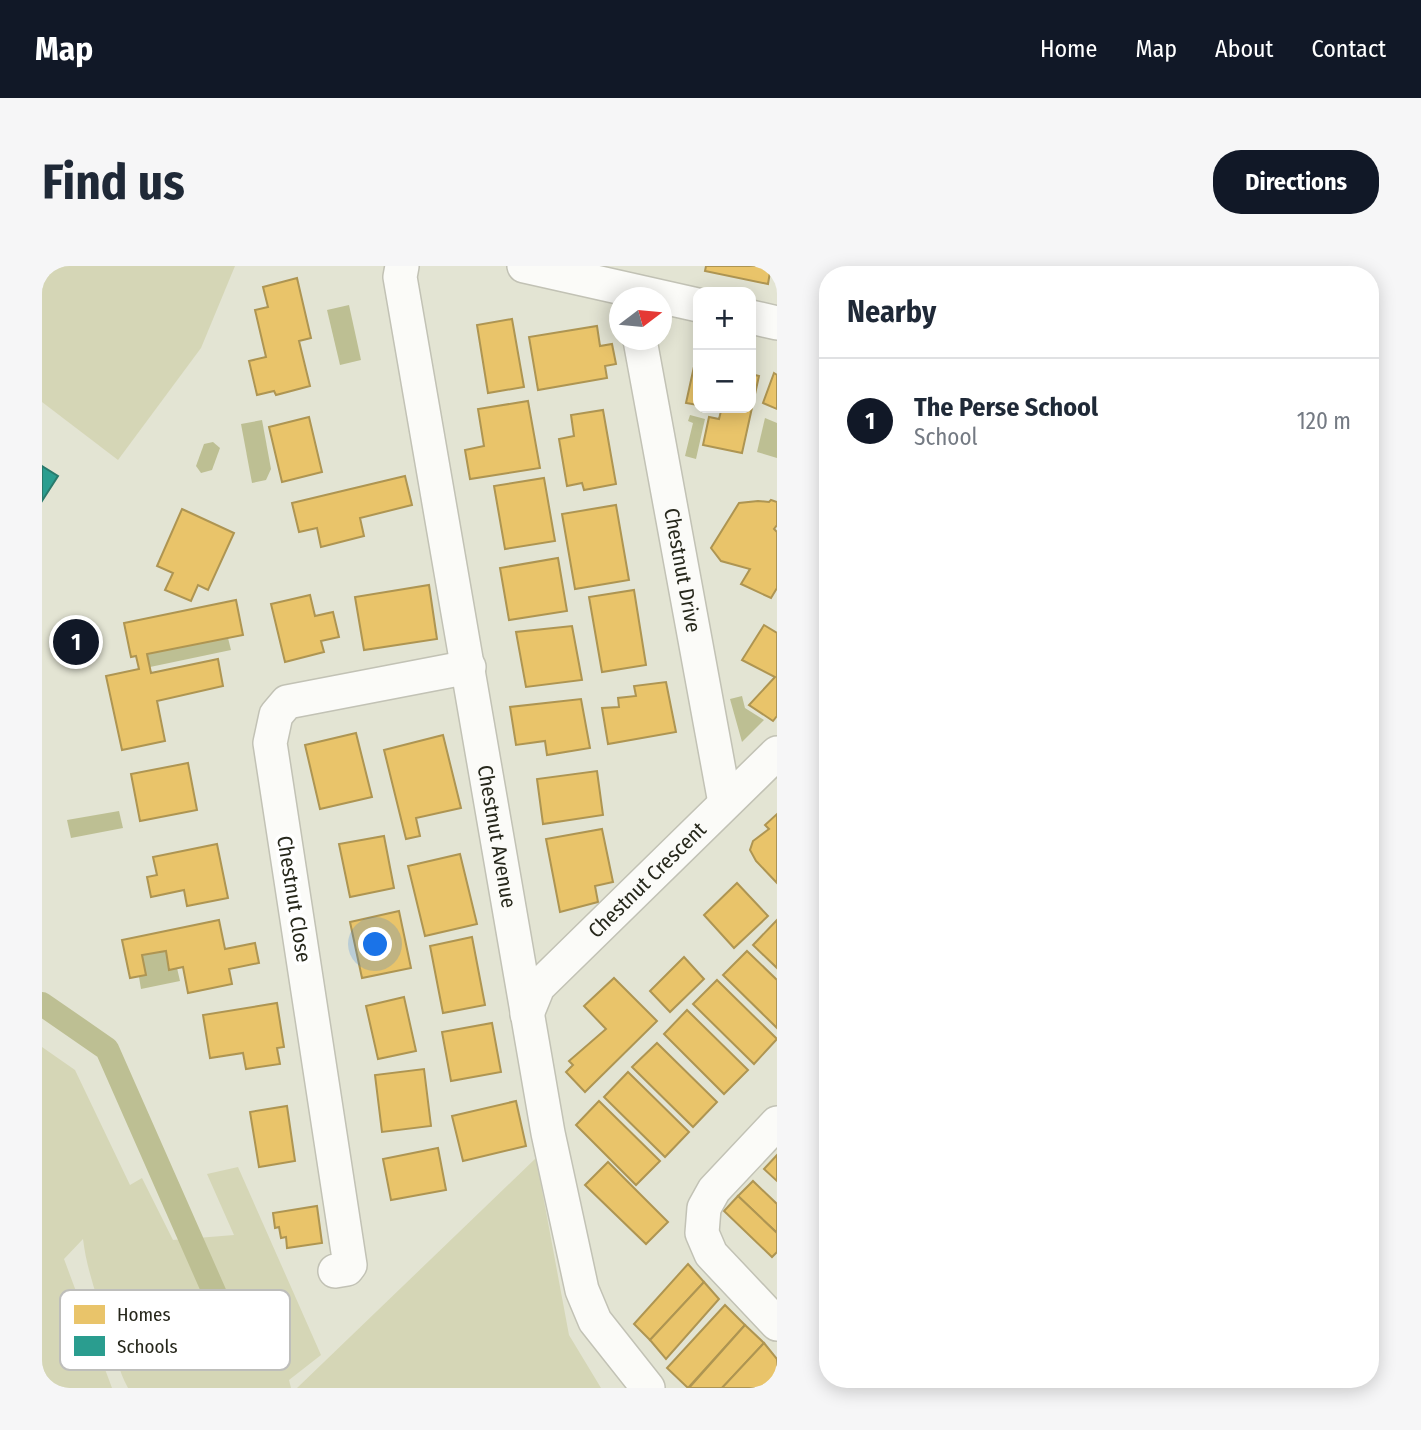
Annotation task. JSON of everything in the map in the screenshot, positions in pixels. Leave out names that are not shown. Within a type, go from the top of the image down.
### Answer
[{"type":"street","name":"Chestnut Avenue","points":[[402,266],[400,277],[527,1014],[548,1133],[582,1290],[595,1321],[648,1388]]},
{"type":"street","points":[[524,266],[609,288]]},
{"type":"street","points":[[672,301],[693,304]]},
{"type":"street","points":[[756,318],[777,323]]},
{"type":"street","name":"Chestnut Drive","points":[[642,350],[724,803]]},
{"type":"street","name":"Chestnut Close","points":[[335,1271],[347,1269],[350,1265],[270,743],[276,715],[287,702],[468,667]]},
{"type":"street","name":"Chestnut Crescent","points":[[527,1014],[538,987],[777,753]]},
{"type":"street","points":[[777,1123],[714,1190],[704,1208],[702,1233],[711,1254],[777,1324]]},
{"type":"shaded area","points":[[42,266],[235,266],[201,348],[118,460],[42,402]]},
{"type":"shaded area","points":[[349,305],[361,360],[340,365],[327,310]]},
{"type":"shaded area","points":[[690,415],[705,419],[696,459],[685,456],[693,423],[688,421]]},
{"type":"shaded area","points":[[765,418],[777,423],[777,458],[757,452]]},
{"type":"shaded area","points":[[262,420],[271,469],[266,480],[252,483],[241,424]]},
{"type":"shaded area","points":[[213,442],[220,448],[212,470],[201,473],[196,466],[204,444]]},
{"type":"shaded area","points":[[228,638],[231,650],[150,667],[147,654]]},
{"type":"shaded area","points":[[742,696],[745,708],[764,720],[742,742],[730,699]]},
{"type":"shaded area","points":[[119,811],[123,828],[71,838],[67,820]]},
{"type":"shaded area","points":[[166,951],[169,970],[177,968],[180,981],[141,989],[139,977],[145,975],[142,955]]},
{"type":"shaded area","points":[[42,1047],[75,1070],[130,1185],[142,1178],[173,1240],[234,1235],[207,1174],[238,1167],[321,1355],[289,1380],[291,1388],[128,1388],[120,1370],[290,1370],[290,1290],[95,1290],[83,1239],[64,1259],[76,1290],[60,1290],[60,1370],[105,1370],[112,1388],[42,1388]]},
{"type":"shaded area","points":[[536,1158],[569,1335],[601,1388],[297,1388]]},
{"type":"building: Homes","points":[[706,266],[771,266],[768,284],[705,271]]},
{"type":"building: Homes","points":[[297,278],[311,338],[299,341],[310,386],[276,395],[274,391],[257,395],[249,361],[266,357],[255,310],[268,307],[263,287]]},
{"type":"building: Homes","points":[[512,319],[524,387],[488,393],[477,325]]},
{"type":"building: Homes","points":[[597,326],[600,346],[609,344],[616,364],[605,366],[607,378],[538,390],[529,337]]},
{"type":"building: Homes","points":[[693,371],[693,404],[686,403]]},
{"type":"building: Homes","points":[[774,373],[777,375],[777,409],[763,403]]},
{"type":"building: Homes","points":[[528,401],[540,468],[470,479],[465,450],[484,446],[478,409]]},
{"type":"building: Homes","points":[[603,410],[616,484],[584,490],[582,483],[567,486],[559,439],[574,436],[571,415]]},
{"type":"building: Homes","points":[[720,413],[751,413],[742,453],[703,445],[709,417],[719,419]]},
{"type":"building: Homes","points":[[309,417],[322,472],[282,482],[269,427]]},
{"type":"building: Homes","points":[[405,476],[412,505],[360,518],[364,536],[321,547],[317,528],[299,532],[292,503]]},
{"type":"building: Homes","points":[[544,478],[555,541],[505,549],[494,486]]},
{"type":"building: Homes","points":[[771,500],[777,502],[777,525],[774,529],[777,532],[777,588],[771,598],[741,584],[750,569],[721,561],[711,548],[739,503]]},
{"type":"building: Homes","points":[[616,505],[629,580],[575,589],[562,514]]},
{"type":"building: Homes","points":[[182,509],[234,533],[208,590],[198,585],[191,601],[165,590],[173,573],[157,566]]},
{"type":"building: Homes","points":[[558,558],[567,611],[509,620],[500,568]]},
{"type":"building: Homes","points":[[429,585],[437,639],[364,650],[355,597]]},
{"type":"building: Homes","points":[[634,590],[646,665],[602,672],[589,597]]},
{"type":"building: Homes","points":[[310,595],[315,616],[333,612],[339,637],[321,641],[324,652],[285,662],[271,604]]},
{"type":"building: Homes","points":[[236,600],[243,635],[147,654],[151,673],[218,659],[223,686],[157,701],[165,741],[122,750],[106,676],[139,669],[136,656],[131,657],[124,623]]},
{"type":"building: Homes","points":[[764,625],[777,633],[777,716],[773,721],[749,705],[775,677],[742,660]]},
{"type":"building: Homes","points":[[572,626],[582,680],[526,687],[516,632]]},
{"type":"building: Homes","points":[[666,682],[676,732],[608,744],[602,708],[619,707],[618,698],[636,696],[634,686]]},
{"type":"building: Homes","points":[[581,699],[590,748],[547,755],[545,741],[516,745],[510,707]]},
{"type":"building: Homes","points":[[356,733],[372,797],[320,809],[305,745]]},
{"type":"building: Homes","points":[[443,735],[461,808],[416,818],[420,836],[406,839],[384,750]]},
{"type":"building: Homes","points":[[188,763],[197,810],[140,821],[131,774]]},
{"type":"building: Homes","points":[[597,771],[603,815],[543,824],[537,779]]},
{"type":"building: Homes","points":[[777,814],[777,883],[756,861],[750,850],[753,841],[769,829],[765,825]]},
{"type":"building: Homes","points":[[602,829],[613,882],[595,886],[598,902],[560,912],[546,839]]},
{"type":"building: Homes","points":[[384,836],[394,888],[350,897],[339,844]]},
{"type":"building: Homes","points":[[217,844],[228,898],[187,906],[184,890],[151,897],[147,877],[157,875],[153,857]]},
{"type":"building: Homes","points":[[460,854],[477,924],[425,936],[408,866]]},
{"type":"building: Homes","points":[[737,883],[768,916],[734,948],[704,915]]},
{"type":"building: Homes","points":[[399,911],[411,968],[362,978],[350,922]]},
{"type":"building: Homes","points":[[219,920],[225,949],[255,943],[259,963],[229,969],[232,984],[188,993],[183,967],[169,970],[166,951],[142,955],[146,975],[130,978],[122,940]]},
{"type":"building: Homes","points":[[777,920],[777,968],[753,945]]},
{"type":"building: Homes","points":[[472,937],[485,1005],[443,1013],[430,946]]},
{"type":"building: Homes","points":[[747,951],[777,980],[777,1028],[723,975]]},
{"type":"building: Homes","points":[[684,957],[704,979],[670,1012],[650,991]]},
{"type":"building: Homes","points":[[614,978],[657,1021],[585,1092],[566,1072],[573,1065],[569,1061],[606,1029],[584,1006]]},
{"type":"building: Homes","points":[[717,980],[777,1039],[754,1064],[693,1004]]},
{"type":"building: Homes","points":[[404,997],[416,1051],[378,1059],[366,1006]]},
{"type":"building: Homes","points":[[277,1003],[284,1047],[277,1048],[280,1064],[246,1069],[243,1053],[210,1058],[203,1015]]},
{"type":"building: Homes","points":[[687,1010],[748,1070],[724,1094],[664,1034]]},
{"type":"building: Homes","points":[[492,1023],[501,1072],[451,1081],[442,1032]]},
{"type":"building: Homes","points":[[657,1043],[717,1102],[693,1127],[632,1067]]},
{"type":"building: Homes","points":[[424,1069],[431,1126],[382,1132],[375,1075]]},
{"type":"building: Homes","points":[[628,1072],[689,1132],[665,1157],[604,1097]]},
{"type":"building: Homes","points":[[516,1101],[526,1146],[463,1161],[452,1116]]},
{"type":"building: Homes","points":[[599,1101],[660,1161],[636,1185],[576,1125]]},
{"type":"building: Homes","points":[[287,1106],[295,1161],[259,1167],[250,1112]]},
{"type":"building: Homes","points":[[438,1148],[446,1190],[391,1200],[383,1159]]},
{"type":"building: Homes","points":[[777,1155],[777,1181],[764,1169]]},
{"type":"building: Homes","points":[[608,1162],[668,1222],[646,1244],[585,1185]]},
{"type":"building: Homes","points":[[753,1181],[777,1204],[777,1233],[738,1196]]},
{"type":"building: Homes","points":[[738,1196],[777,1233],[777,1252],[772,1257],[724,1211]]},
{"type":"building: Homes","points":[[317,1206],[322,1243],[287,1248],[286,1237],[281,1238],[279,1227],[275,1228],[273,1213]]},
{"type":"building: Homes","points":[[688,1264],[704,1282],[650,1340],[634,1324]]},
{"type":"building: Homes","points":[[704,1282],[719,1299],[666,1359],[650,1340]]},
{"type":"building: Homes","points":[[725,1305],[745,1325],[688,1388],[667,1368]]},
{"type":"building: Homes","points":[[745,1325],[764,1343],[722,1388],[689,1388]]},
{"type":"building: Homes","points":[[764,1343],[777,1359],[777,1379],[768,1388],[722,1388]]},
{"type":"building: Schools","points":[[42,466],[58,476],[42,501]]},
{"type":"waterway","points":[[42,1004],[107,1049],[213,1290]]},
{"type":"place","name":"The Perse School","points":[[76,642]]}]
